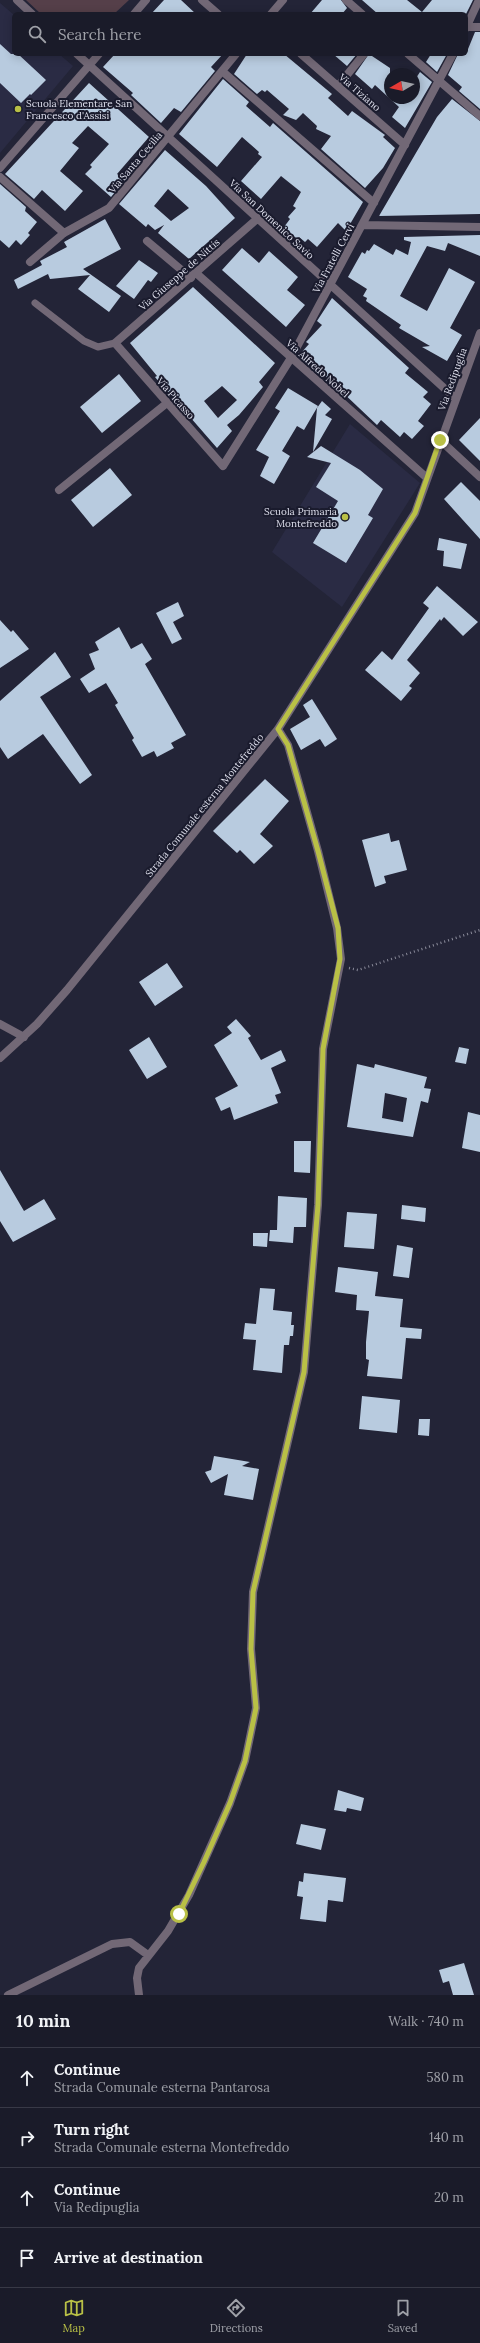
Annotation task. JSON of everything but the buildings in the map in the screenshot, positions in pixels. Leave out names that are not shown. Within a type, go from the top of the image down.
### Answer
[{"type":"street","points":[[17,0],[30,12]]},
{"type":"street","points":[[136,12],[146,0]]},
{"type":"street","points":[[202,0],[216,12]]},
{"type":"street","points":[[273,12],[283,0]]},
{"type":"street","points":[[346,0],[360,12]]},
{"type":"street","points":[[468,24],[479,0]]},
{"type":"street","points":[[468,28],[480,27]]},
{"type":"street","name":"Via San Domenico Savio","points":[[79,56],[330,286],[455,398]]},
{"type":"street","points":[[0,168],[97,56]]},
{"type":"street","name":"Via Santa Cecilia","points":[[30,262],[64,233],[109,208],[234,56]]},
{"type":"street","name":"Via Tiziano","points":[[303,56],[405,145]]},
{"type":"street","points":[[338,86],[362,56]]},
{"type":"street","points":[[410,56],[480,116]]},
{"type":"street","name":"Via Fratelli Cervi","points":[[223,466],[291,358],[452,56]]},
{"type":"street","points":[[222,70],[374,203]]},
{"type":"street","points":[[0,177],[64,233]]},
{"type":"street","name":"Via Giuseppe de Nittis","points":[[115,343],[194,276],[257,219]]},
{"type":"street","points":[[363,224],[480,226]]},
{"type":"street","name":"Via Alfredo Nobel","points":[[147,241],[194,276],[291,358],[427,478]]},
{"type":"street","name":"Via Redipuglia","points":[[427,478],[480,333]]},
{"type":"street","name":"Via Picasso","points":[[115,343],[223,466]]},
{"type":"street","points":[[59,490],[167,403]]},
{"type":"street","points":[[440,440],[480,477]]},
{"type":"street","name":"Strada Comunale esterna Montefreddo","points":[[0,1058],[24,1037],[67,990],[278,729],[415,513],[427,478]]},
{"type":"street","points":[[139,1995],[137,1978],[139,1968],[168,1931],[179,1914],[204,1862],[245,1761],[256,1708],[251,1649],[253,1592],[304,1372],[318,1205],[323,1049],[339,966],[338,928],[288,745],[278,729]]},
{"type":"street","points":[[0,1024],[24,1037]]},
{"type":"street","points":[[8,1995],[112,1944],[130,1942],[148,1955]]},
{"type":"lane","points":[[35,303],[84,341],[98,347],[115,343]]},
{"type":"path","points":[[339,966],[358,970],[480,930]]},
{"type":"shaded area","points":[[26,0],[129,0],[116,12],[39,12]]},
{"type":"shaded area","name":"Scuola Elementare San Francesco d'Assisi","points":[[0,3],[12,13],[12,56],[61,56],[73,66],[0,153]]},
{"type":"shaded area","name":"Scuola Primaria Montefreddo","points":[[350,424],[420,483],[342,607],[272,552]]},
{"type":"place","name":"Scuola Elementare San Francesco d'Assisi","points":[[18,109]]},
{"type":"place","name":"Scuola Primaria Montefreddo","points":[[345,517]]},
{"type":"route","points":[[179,1914],[230,1803],[245,1761],[256,1708],[251,1649],[253,1592],[304,1372],[318,1205],[323,1049],[340,959],[338,928],[318,851],[288,745],[278,729],[415,513],[440,440]]}]
